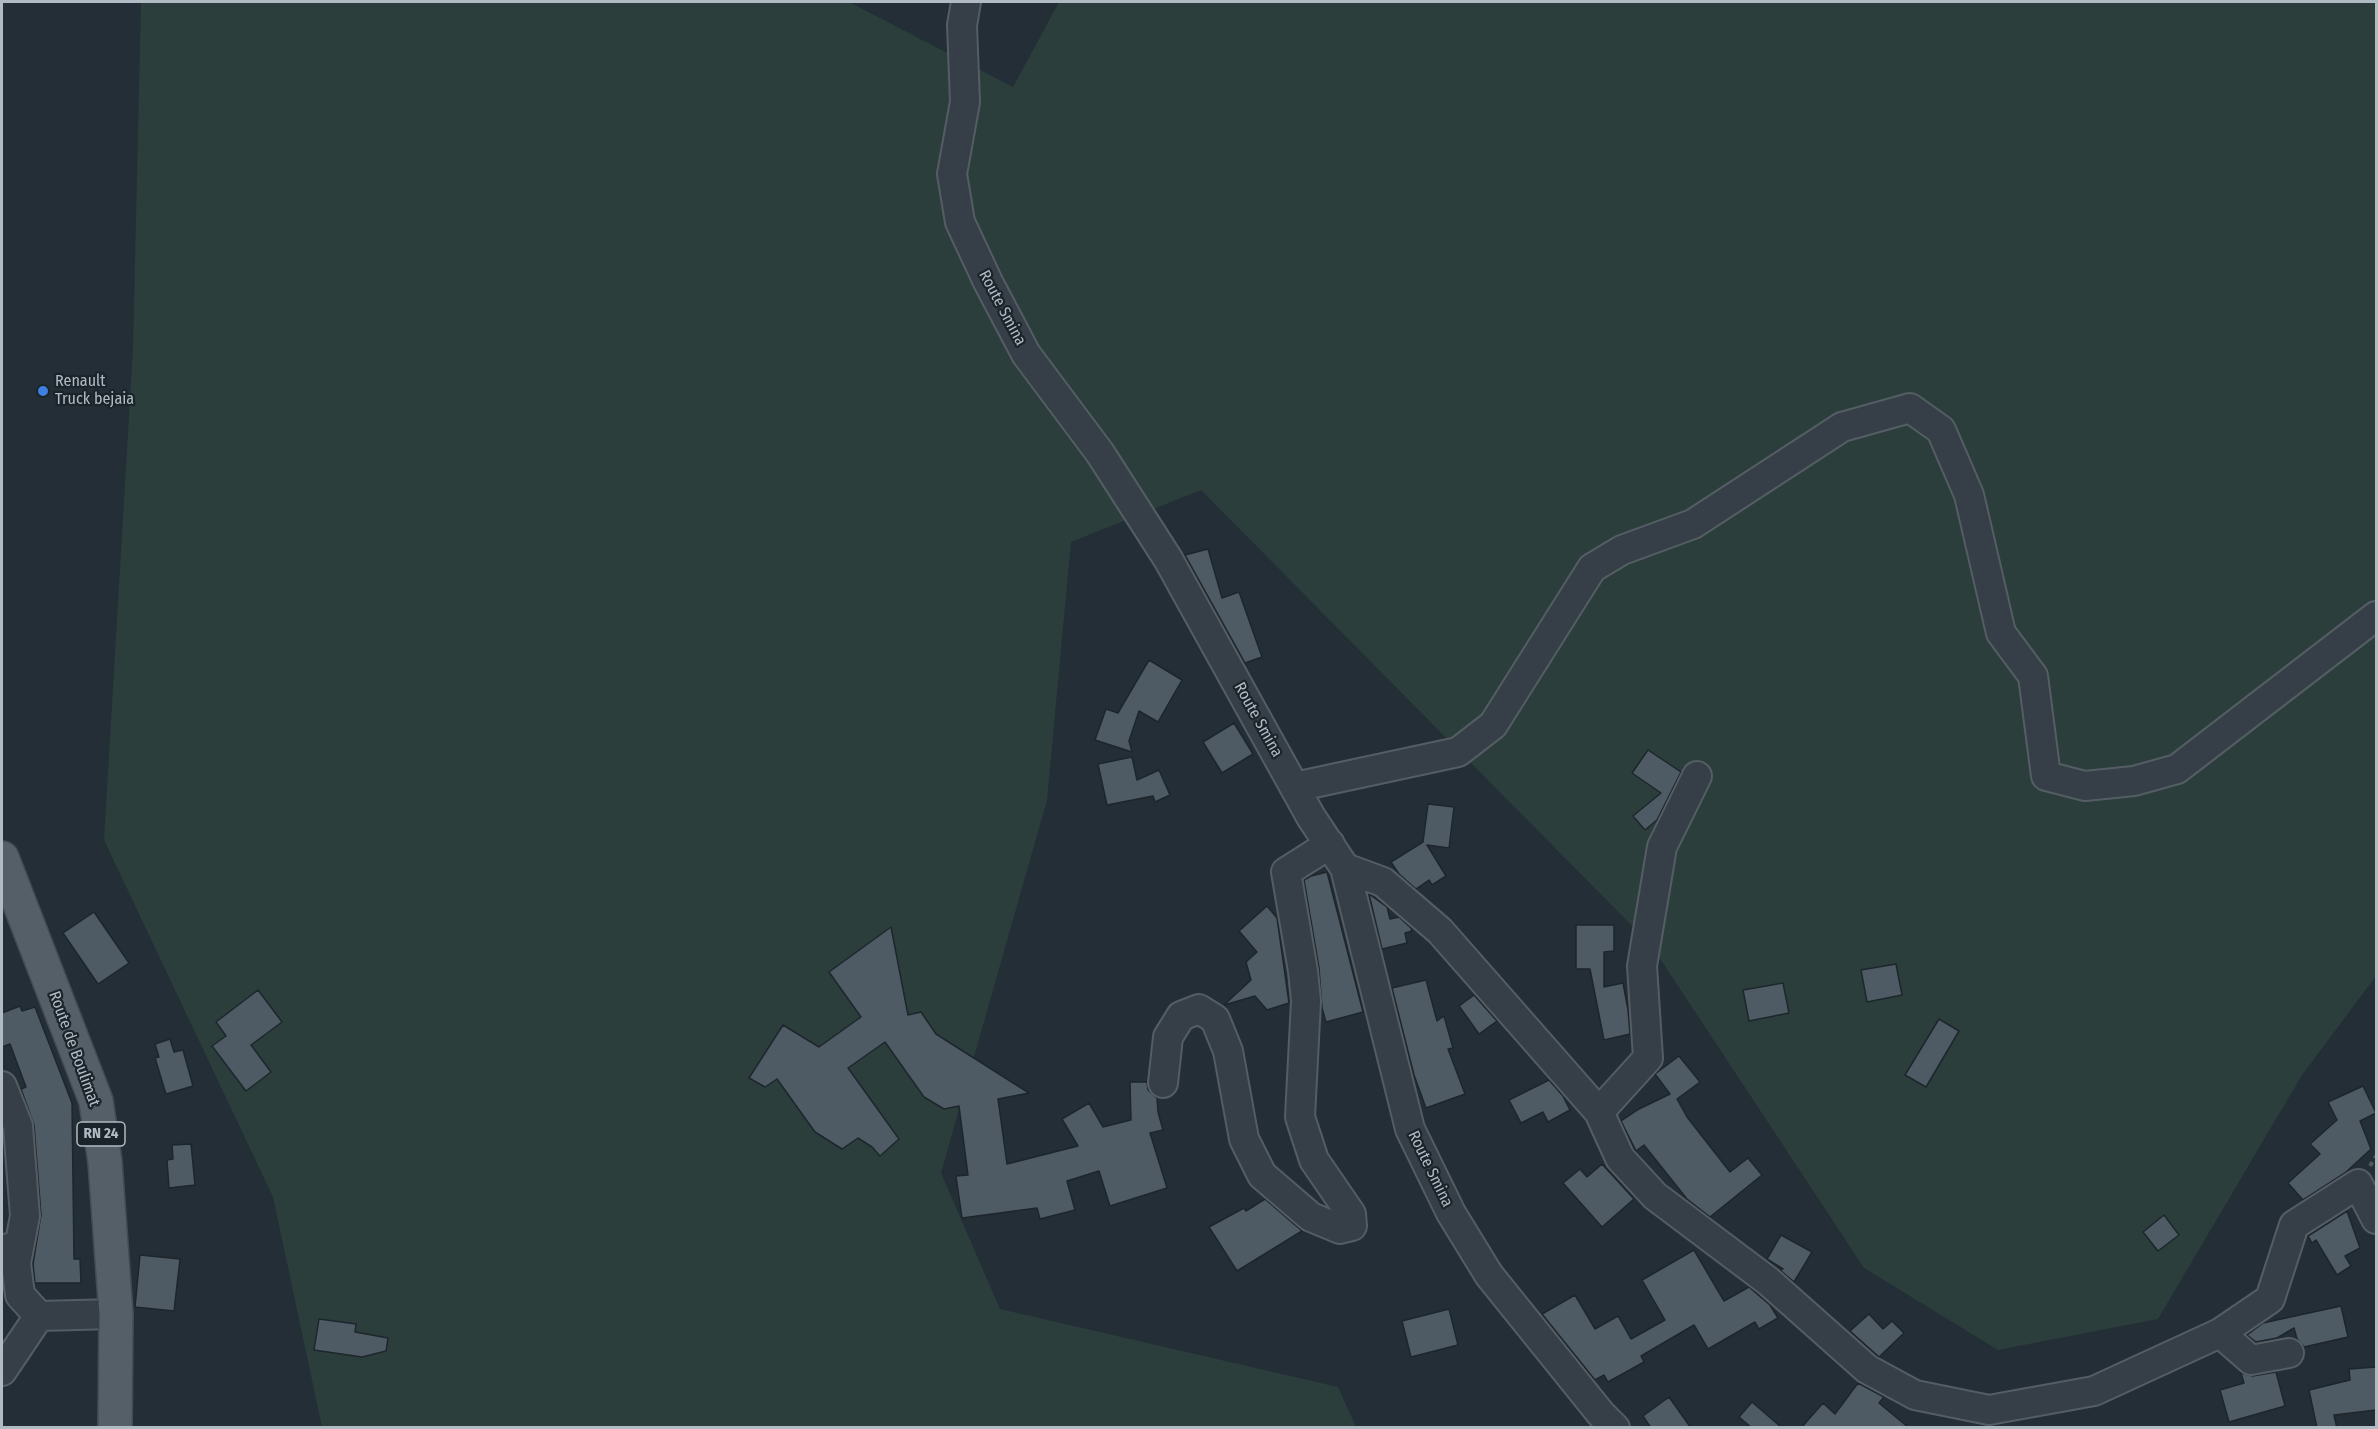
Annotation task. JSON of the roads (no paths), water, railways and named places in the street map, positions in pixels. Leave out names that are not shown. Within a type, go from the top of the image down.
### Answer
[{"type":"main road","name":"Route de Boulimat","points":[[2,858],[96,1101],[105,1162],[116,1314],[114,1428]]},
{"type":"street","name":"Route Smina","points":[[966,2],[962,25],[966,102],[952,174],[960,222],[1026,354],[1100,453],[1168,559],[1295,787],[1345,868],[1410,1129],[1451,1213],[1490,1275],[1594,1406],[1615,1428]]},
{"type":"street","points":[[1295,787],[1458,752],[1493,725],[1592,568],[1622,550],[1693,524],[1842,427],[1910,408],[1941,430],[1969,495],[2001,633],[2033,676],[2046,776],[2085,786],[2134,781],[2177,769],[2376,616]]},
{"type":"street","points":[[1599,1112],[1648,1058],[1642,966],[1662,847],[1697,776]]},
{"type":"street","points":[[1163,1083],[1168,1037],[1181,1016],[1199,1009],[1215,1019],[1228,1051],[1244,1139],[1262,1175],[1311,1217],[1340,1229],[1352,1226],[1351,1214],[1314,1160],[1300,1117],[1306,1001],[1286,873],[1330,844]]},
{"type":"street","points":[[1345,868],[1383,882],[1440,931],[1599,1112],[1620,1158],[1655,1196],[1768,1281],[1867,1369],[1915,1395],[1989,1410],[2094,1391],[2220,1333],[2270,1299],[2294,1225],[2358,1184],[2376,1220]]},
{"type":"street","points":[[2,1086],[18,1126],[25,1216],[16,1263],[20,1295],[39,1316],[116,1314]]},
{"type":"street","points":[[2,1237],[16,1263]]},
{"type":"street","points":[[2,1371],[39,1316]]},
{"type":"street","points":[[2220,1333],[2251,1360],[2289,1353]]},
{"type":"place","name":"Renault Truck bejaia","points":[[43,391]]}]
